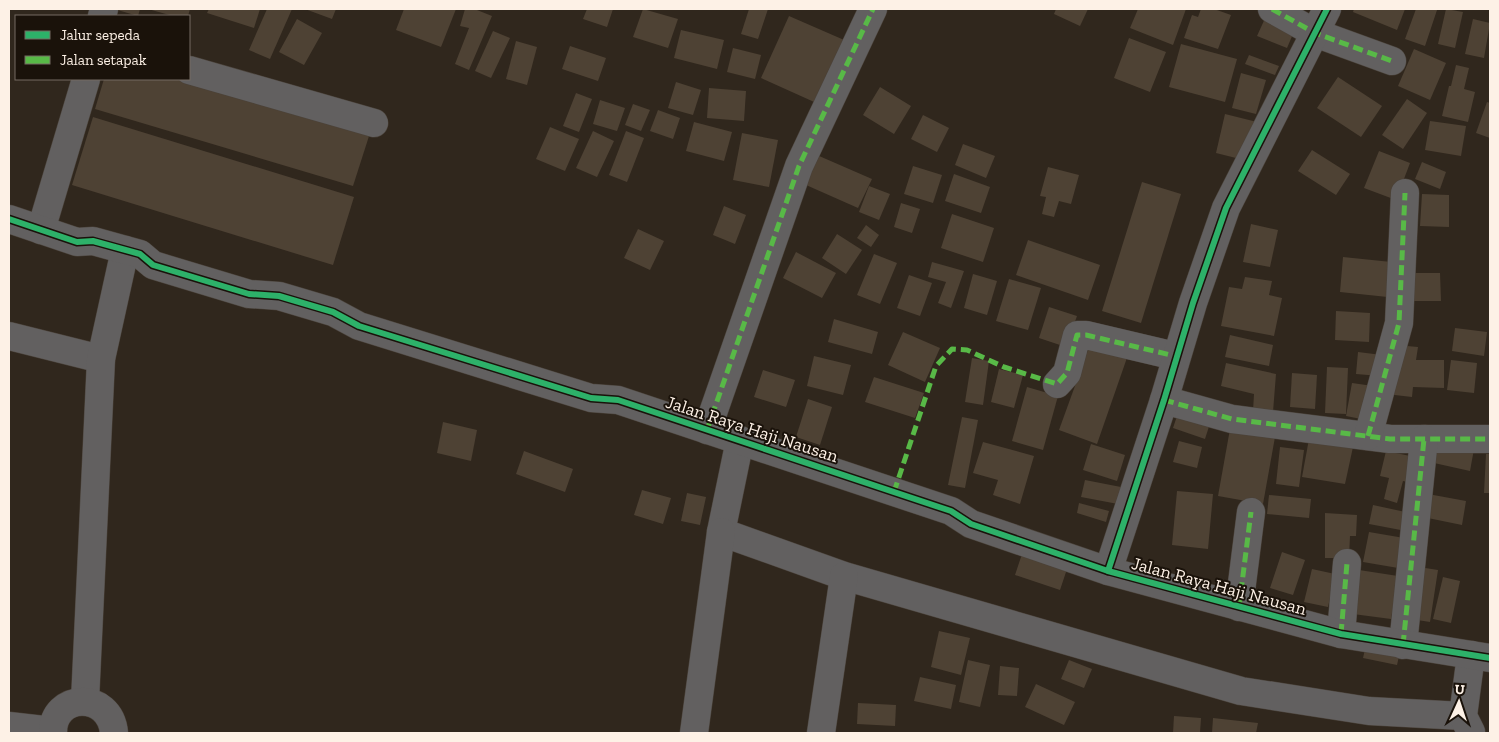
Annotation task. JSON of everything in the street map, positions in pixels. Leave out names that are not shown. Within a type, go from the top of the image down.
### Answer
[{"type":"street","points":[[707,430],[799,166],[873,9]]},
{"type":"street","points":[[1272,9],[1315,33],[1392,61]]},
{"type":"street","points":[[1108,571],[1164,400],[1175,356],[1226,208],[1327,9]]},
{"type":"street","points":[[190,70],[374,124]]},
{"type":"street","points":[[41,230],[86,80]]},
{"type":"street","points":[[1368,436],[1399,323],[1405,193]]},
{"type":"street","name":"Jalan Raya Haji Nausan","points":[[9,219],[77,242],[92,241],[140,254],[153,265],[249,294],[279,296],[333,312],[359,326],[591,398],[618,400],[951,511],[971,524],[1108,571],[1340,634],[1481,656]]},
{"type":"street","points":[[84,701],[101,359],[125,250]]},
{"type":"street","points":[[1057,384],[1067,373],[1077,335],[1086,335],[1175,356]]},
{"type":"street","points":[[9,336],[101,359]]},
{"type":"street","points":[[1164,400],[1232,419],[1390,439],[1490,438]]},
{"type":"street","points":[[1403,645],[1424,439]]},
{"type":"street","points":[[694,733],[720,532],[740,440]]},
{"type":"street","points":[[1239,607],[1251,512]]},
{"type":"street","points":[[720,532],[844,576],[1241,691],[1467,725],[1481,656]]},
{"type":"street","points":[[1340,634],[1347,563]]},
{"type":"street","points":[[821,733],[844,576]]},
{"type":"street","points":[[9,726],[53,732],[59,713],[75,702],[84,701],[94,703],[109,714],[114,733]]},
{"type":"building","points":[[114,9],[140,9],[138,15]]},
{"type":"building","points":[[148,9],[190,9],[188,15],[169,15]]},
{"type":"building","points":[[209,9],[260,9],[254,28],[207,13]]},
{"type":"building","points":[[267,9],[292,9],[270,59],[249,50]]},
{"type":"building","points":[[305,9],[336,9],[332,19]]},
{"type":"building","points":[[404,9],[456,9],[441,47],[396,30]]},
{"type":"building","points":[[465,9],[477,10],[492,16],[469,70],[455,64],[469,28],[460,26]]},
{"type":"building","points":[[587,9],[613,9],[607,27],[583,19]]},
{"type":"building","points":[[643,9],[678,19],[668,48],[633,37]]},
{"type":"building","points":[[749,9],[768,9],[758,39],[741,34]]},
{"type":"building","points":[[1056,9],[1088,9],[1080,26],[1054,14]]},
{"type":"building","points":[[1138,9],[1186,9],[1173,45],[1130,28]]},
{"type":"building","points":[[1201,9],[1214,9],[1231,15],[1218,49],[1184,38],[1192,15],[1198,17]]},
{"type":"building","points":[[1354,9],[1405,9],[1397,30],[1353,12]]},
{"type":"building","points":[[1416,9],[1437,10],[1425,46],[1405,39]]},
{"type":"building","points":[[1446,9],[1463,12],[1455,48],[1438,44]]},
{"type":"building","points":[[1267,14],[1296,27],[1287,48],[1257,36]]},
{"type":"building","points":[[789,16],[851,43],[823,106],[761,78]]},
{"type":"building","points":[[297,19],[322,33],[304,65],[279,52]]},
{"type":"building","points":[[1473,19],[1490,23],[1484,58],[1465,54]]},
{"type":"building","points":[[681,30],[724,40],[717,69],[674,58]]},
{"type":"building","points":[[493,31],[510,38],[491,78],[475,71]]},
{"type":"building","points":[[1129,38],[1166,52],[1150,92],[1114,78]]},
{"type":"building","points":[[516,41],[537,47],[527,85],[506,79]]},
{"type":"building","points":[[1181,44],[1237,59],[1225,102],[1169,87]]},
{"type":"building","points":[[570,46],[606,58],[598,81],[562,69]]},
{"type":"building","points":[[733,48],[761,55],[755,79],[727,72]]},
{"type":"building","points":[[1414,49],[1446,63],[1430,100],[1398,86]]},
{"type":"building","points":[[1249,55],[1279,66],[1275,75],[1245,64]]},
{"type":"building","points":[[1456,65],[1469,68],[1464,89],[1475,92],[1468,122],[1442,116]]},
{"type":"building","points":[[1241,73],[1266,80],[1256,114],[1232,108]]},
{"type":"building","points":[[1338,77],[1382,106],[1361,137],[1317,108]]},
{"type":"building","points":[[190,79],[370,133],[353,186],[95,109],[104,80]]},
{"type":"building","points":[[676,82],[701,90],[693,115],[668,108]]},
{"type":"building","points":[[880,87],[911,106],[894,134],[863,115]]},
{"type":"building","points":[[709,88],[746,91],[744,121],[707,118]]},
{"type":"building","points":[[576,93],[592,99],[579,132],[563,126]]},
{"type":"building","points":[[1407,99],[1427,113],[1403,149],[1382,135]]},
{"type":"building","points":[[600,100],[625,108],[617,131],[593,124]]},
{"type":"building","points":[[1487,102],[1490,103],[1490,138],[1476,133]]},
{"type":"building","points":[[633,104],[650,110],[641,131],[625,125]]},
{"type":"building","points":[[658,110],[680,118],[673,139],[650,131]]},
{"type":"building","points":[[1225,114],[1257,122],[1248,161],[1216,153]]},
{"type":"building","points":[[923,115],[949,128],[937,152],[911,139]]},
{"type":"building","points":[[93,117],[354,197],[333,265],[72,185]]},
{"type":"building","points":[[1430,121],[1466,126],[1461,156],[1425,150]]},
{"type":"building","points":[[694,122],[732,132],[724,161],[686,151]]},
{"type":"building","points":[[550,127],[579,139],[565,171],[536,159]]},
{"type":"building","points":[[593,131],[614,141],[597,177],[576,168]]},
{"type":"building","points":[[626,131],[644,138],[627,182],[609,175]]},
{"type":"building","points":[[742,133],[778,140],[769,187],[733,180]]},
{"type":"building","points":[[963,144],[995,156],[986,178],[955,165]]},
{"type":"building","points":[[1312,150],[1350,174],[1336,195],[1298,171]]},
{"type":"building","points":[[1379,151],[1410,163],[1396,200],[1364,188]]},
{"type":"building","points":[[810,152],[872,179],[858,208],[797,181]]},
{"type":"building","points":[[1422,162],[1446,172],[1440,189],[1415,179]]},
{"type":"building","points":[[913,166],[942,175],[933,203],[904,194]]},
{"type":"building","points":[[1048,167],[1079,175],[1071,204],[1059,201],[1054,217],[1042,214],[1046,197],[1040,196]]},
{"type":"building","points":[[954,174],[990,187],[981,213],[945,201]]},
{"type":"building","points":[[1142,182],[1181,194],[1141,323],[1102,311]]},
{"type":"building","points":[[869,186],[890,194],[879,220],[859,212]]},
{"type":"building","points":[[1422,194],[1449,195],[1449,227],[1420,226]]},
{"type":"building","points":[[901,203],[920,209],[912,233],[894,227]]},
{"type":"building","points":[[724,206],[746,215],[735,244],[713,235]]},
{"type":"building","points":[[952,214],[994,228],[983,262],[941,248]]},
{"type":"building","points":[[1251,224],[1278,230],[1270,267],[1243,262]]},
{"type":"building","points":[[866,225],[879,235],[871,247],[857,238]]},
{"type":"building","points":[[638,229],[664,241],[650,270],[624,258]]},
{"type":"building","points":[[837,234],[862,250],[846,274],[822,258]]},
{"type":"building","points":[[1028,240],[1100,265],[1088,300],[1016,275]]},
{"type":"building","points":[[796,252],[836,273],[822,298],[783,278]]},
{"type":"building","points":[[874,254],[897,263],[880,304],[857,295]]},
{"type":"building","points":[[1343,257],[1401,263],[1397,298],[1340,292]]},
{"type":"building","points":[[932,262],[964,271],[951,308],[938,303],[946,282],[928,277]]},
{"type":"building","points":[[1408,273],[1440,273],[1441,301],[1408,301]]},
{"type":"building","points":[[973,274],[997,281],[987,315],[964,308]]},
{"type":"building","points":[[909,275],[932,283],[920,316],[897,308]]},
{"type":"building","points":[[1245,277],[1272,281],[1269,295],[1282,298],[1274,336],[1221,326],[1229,287],[1242,289]]},
{"type":"building","points":[[1009,279],[1041,288],[1028,330],[996,321]]},
{"type":"building","points":[[1049,307],[1077,316],[1066,347],[1039,338]]},
{"type":"building","points":[[1336,311],[1370,313],[1369,342],[1335,340]]},
{"type":"building","points":[[834,319],[878,332],[872,354],[828,342]]},
{"type":"building","points":[[1455,328],[1487,332],[1484,356],[1452,351]]},
{"type":"building","points":[[903,332],[940,348],[925,382],[888,365]]},
{"type":"building","points":[[1230,335],[1273,345],[1269,366],[1225,357]]},
{"type":"building","points":[[1092,339],[1129,352],[1097,444],[1059,430]]},
{"type":"building","points":[[1396,345],[1418,347],[1416,360],[1444,360],[1444,388],[1413,387],[1412,397],[1386,394]]},
{"type":"building","points":[[1358,352],[1382,355],[1380,376],[1356,374]]},
{"type":"building","points":[[814,356],[851,365],[843,395],[807,386]]},
{"type":"building","points":[[972,358],[989,361],[983,405],[965,402]]},
{"type":"building","points":[[1451,360],[1477,363],[1474,393],[1447,390]]},
{"type":"building","points":[[1226,363],[1276,374],[1273,412],[1253,411],[1254,394],[1221,386]]},
{"type":"building","points":[[1327,367],[1348,368],[1346,414],[1325,413]]},
{"type":"building","points":[[999,369],[1023,375],[1014,408],[991,402]]},
{"type":"building","points":[[763,370],[795,380],[786,407],[754,397]]},
{"type":"building","points":[[1292,373],[1317,375],[1315,409],[1290,407]]},
{"type":"building","points":[[874,377],[924,393],[915,418],[865,402]]},
{"type":"building","points":[[1352,383],[1373,386],[1366,420],[1346,416]]},
{"type":"building","points":[[1027,387],[1058,396],[1043,450],[1012,441]]},
{"type":"building","points":[[808,399],[832,407],[820,445],[796,437]]},
{"type":"building","points":[[1180,407],[1212,417],[1205,439],[1173,428]]},
{"type":"building","points":[[962,417],[978,420],[965,488],[948,485]]},
{"type":"building","points":[[443,422],[477,430],[471,461],[437,453]]},
{"type":"building","points":[[1230,429],[1275,437],[1263,504],[1218,496]]},
{"type":"building","points":[[1309,439],[1353,447],[1345,484],[1302,477]]},
{"type":"building","points":[[1179,441],[1202,447],[1197,468],[1173,462]]},
{"type":"building","points":[[983,442],[1034,456],[1020,504],[993,495],[998,480],[973,473]]},
{"type":"building","points":[[1439,442],[1474,449],[1470,471],[1434,463]]},
{"type":"building","points":[[1091,444],[1125,455],[1117,481],[1083,470]]},
{"type":"building","points":[[1280,447],[1304,450],[1299,487],[1276,484]]},
{"type":"building","points":[[524,451],[573,469],[565,492],[516,474]]},
{"type":"building","points":[[1386,451],[1420,458],[1417,484],[1403,481],[1397,503],[1384,499],[1389,478],[1380,476]]},
{"type":"building","points":[[1486,454],[1490,454],[1490,493],[1484,493]]},
{"type":"building","points":[[1085,480],[1121,487],[1118,504],[1081,497]]},
{"type":"building","points":[[642,490],[671,498],[663,524],[634,515]]},
{"type":"building","points":[[1177,491],[1213,494],[1208,549],[1172,545]]},
{"type":"building","points":[[687,493],[706,497],[700,525],[681,521]]},
{"type":"building","points":[[1428,494],[1466,501],[1462,525],[1423,517]]},
{"type":"building","points":[[1269,495],[1311,499],[1309,518],[1267,514]]},
{"type":"building","points":[[1079,503],[1109,511],[1106,522],[1077,513]]},
{"type":"building","points":[[1373,505],[1410,513],[1406,531],[1369,524]]},
{"type":"building","points":[[1325,513],[1357,515],[1356,536],[1350,536],[1349,558],[1325,558]]},
{"type":"building","points":[[1369,532],[1410,539],[1404,569],[1363,562]]},
{"type":"building","points":[[1282,552],[1305,560],[1293,595],[1270,588]]},
{"type":"building","points":[[1022,554],[1067,569],[1060,590],[1015,575]]},
{"type":"building","points":[[1419,567],[1438,570],[1430,622],[1411,619]]},
{"type":"building","points":[[1312,569],[1335,574],[1328,607],[1304,602]]},
{"type":"building","points":[[1359,570],[1398,576],[1391,619],[1353,614]]},
{"type":"building","points":[[1443,577],[1460,581],[1451,623],[1433,619]]},
{"type":"building","points":[[939,631],[970,638],[961,675],[931,667]]},
{"type":"building","points":[[1366,645],[1400,652],[1397,665],[1363,658]]},
{"type":"building","points":[[968,660],[990,665],[980,707],[959,702]]},
{"type":"building","points":[[1069,660],[1092,669],[1084,688],[1061,679]]},
{"type":"building","points":[[1000,666],[1019,668],[1017,696],[998,695]]},
{"type":"building","points":[[920,677],[956,685],[951,709],[914,701]]},
{"type":"building","points":[[1036,684],[1075,702],[1064,725],[1025,707]]},
{"type":"building","points":[[858,703],[896,705],[895,726],[857,724]]},
{"type":"building","points":[[1174,716],[1201,718],[1200,733],[1173,733]]},
{"type":"building","points":[[1213,718],[1258,723],[1256,733],[1212,733]]},
{"type":"marked path","points":[[707,430],[799,166],[873,9]]},
{"type":"marked path","points":[[1272,9],[1315,33],[1392,61]]},
{"type":"marked path","points":[[1368,436],[1399,323],[1405,193]]},
{"type":"marked path","points":[[894,492],[936,366],[952,349],[967,350],[1004,367],[1057,384],[1067,373],[1077,335],[1086,335],[1175,356]]},
{"type":"marked path","points":[[1164,400],[1232,419],[1390,439],[1490,439]]},
{"type":"marked path","points":[[1403,645],[1424,439]]},
{"type":"marked path","points":[[1239,607],[1251,512]]},
{"type":"marked path","points":[[1341,634],[1347,563]]},
{"type":"cycle path","points":[[1108,571],[1164,400],[1193,303],[1226,208],[1327,9]]},
{"type":"cycle path","points":[[9,219],[77,242],[93,241],[140,254],[153,265],[249,294],[279,296],[333,312],[359,326],[591,398],[618,400],[951,511],[971,524],[1108,571],[1341,634],[1490,658]]}]
